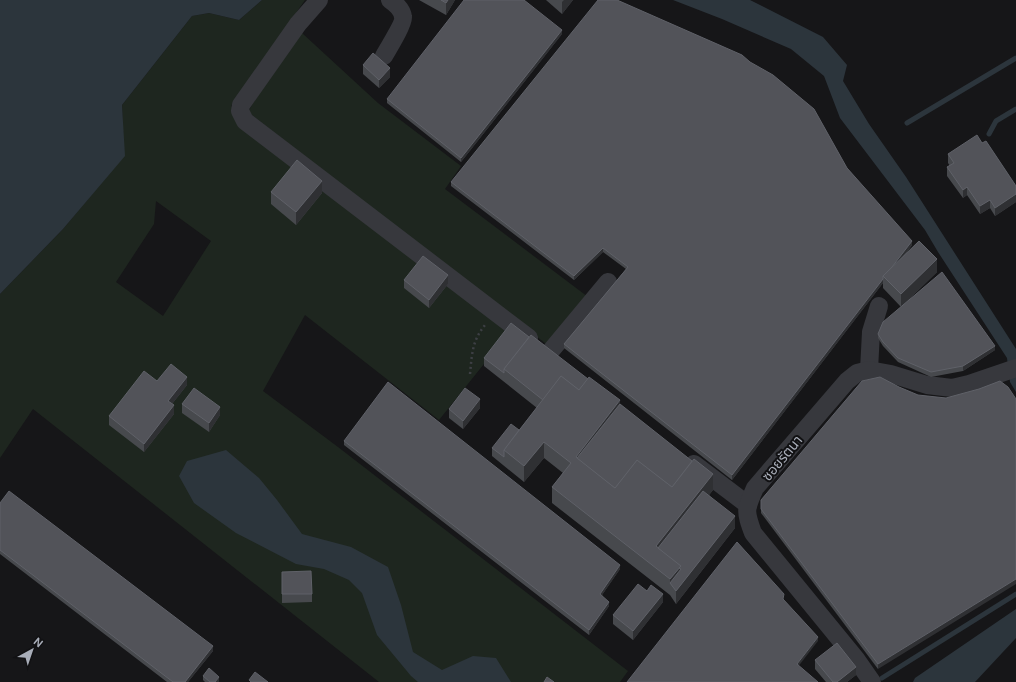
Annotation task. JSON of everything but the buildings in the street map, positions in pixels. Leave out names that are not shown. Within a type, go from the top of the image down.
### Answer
[{"type":"street","points":[[319,0],[298,24],[241,105],[240,111],[246,121],[555,358],[608,282]]},
{"type":"street","points":[[384,56],[404,17],[398,6],[390,0]]},
{"type":"street","points":[[879,306],[870,332],[869,370],[891,374],[927,385],[952,388],[969,384],[1010,370]]},
{"type":"street","name":"ซอยรัตนา","points":[[748,505],[755,488],[847,381],[857,373],[869,370]]},
{"type":"street","points":[[679,452],[748,505],[747,516],[754,533],[856,659],[872,682]]},
{"type":"path","points":[[470,374],[472,350],[476,339],[480,330],[495,312]]},
{"type":"shaded area","points":[[0,0],[262,0],[239,20],[209,13],[192,16],[122,105],[125,156],[63,229],[0,294]]},
{"type":"shaded area","points":[[262,0],[305,0],[231,106],[512,329],[439,420],[305,315],[263,391],[338,447],[628,671],[620,682],[379,682],[33,409],[0,458],[0,294],[63,229],[124,156],[122,105],[192,16],[209,13],[239,20]],"holes":[[[156,201],[211,241],[163,316],[116,282],[154,224]]]},
{"type":"shaded area","points":[[673,0],[750,0],[823,37],[847,65],[843,81],[869,124],[906,177],[1016,349],[1016,392],[1010,382],[1007,358],[925,230],[840,118],[824,76],[791,49],[722,19]]},
{"type":"shaded area","points":[[302,33],[378,103],[461,166],[445,189],[596,303],[559,354],[248,112]]},
{"type":"shaded area","points":[[226,450],[259,478],[302,534],[351,547],[388,567],[401,605],[413,652],[442,670],[473,656],[496,658],[511,682],[418,682],[411,676],[377,635],[362,593],[349,580],[324,569],[296,564],[236,533],[194,503],[179,476],[187,461]]},
{"type":"shaded area","points":[[1016,609],[1016,638],[975,682],[913,682],[915,678]]},
{"type":"waterway","points":[[907,123],[1016,58]]},
{"type":"waterway","points":[[989,134],[996,121],[1016,109]]},
{"type":"waterway","points":[[882,678],[1016,594]]}]
